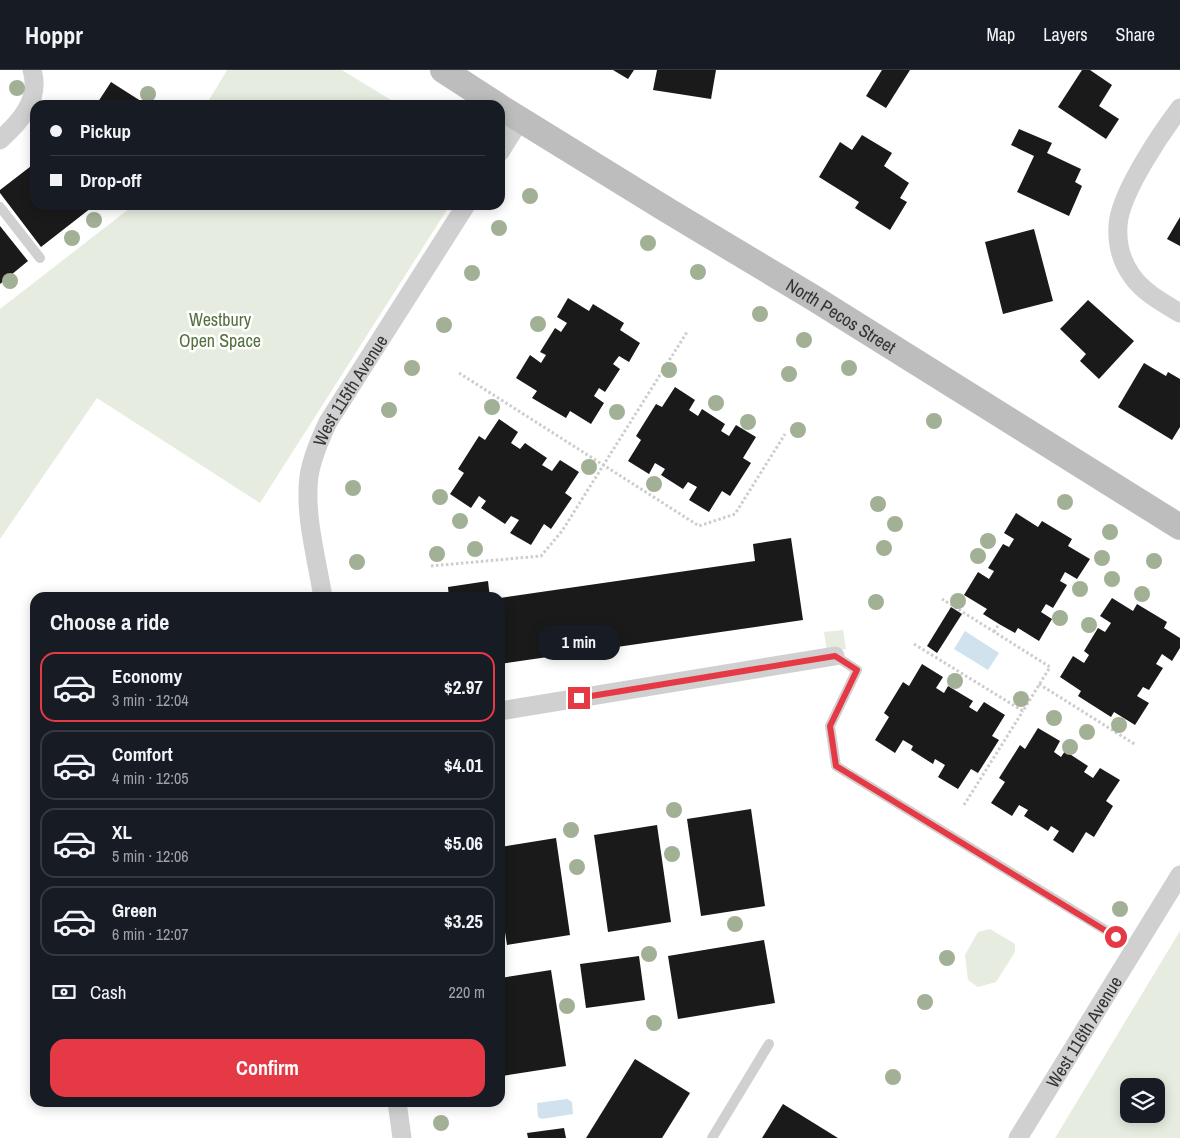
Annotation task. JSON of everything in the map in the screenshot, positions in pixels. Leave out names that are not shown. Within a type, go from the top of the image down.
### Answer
[{"type":"street","points":[[31,100],[36,81],[32,70]]},
{"type":"street","name":"North Pecos Street","points":[[443,70],[489,100]]},
{"type":"street","points":[[0,140],[20,122],[30,103]]},
{"type":"street","points":[[1180,108],[1133,183],[1117,224],[1118,246],[1124,264],[1133,278],[1156,298],[1180,313]]},
{"type":"street","name":"North Pecos Street","points":[[506,111],[812,297],[1180,527]]},
{"type":"street","name":"West 115th Avenue","points":[[322,592],[308,496],[311,465],[320,439],[328,422],[463,210]]},
{"type":"street","points":[[505,710],[835,656]]},
{"type":"street","name":"West 116th Avenue","points":[[1018,1138],[1180,875]]},
{"type":"street","points":[[398,1107],[402,1138]]},
{"type":"lane","points":[[0,207],[40,258]]},
{"type":"lane","points":[[835,656],[857,670],[830,726],[836,766],[1135,948]]},
{"type":"lane","points":[[712,1138],[769,1044]]},
{"type":"path","points":[[431,566],[541,556],[562,531],[687,332]]},
{"type":"path","points":[[459,373],[699,526],[735,514],[785,434]]},
{"type":"path","points":[[942,599],[1050,667],[964,805]]},
{"type":"path","points":[[994,632],[999,624]]},
{"type":"path","points":[[914,644],[1022,711]]},
{"type":"path","points":[[1039,684],[1136,745]]},
{"type":"green space","points":[[227,70],[342,70],[391,100],[209,100]]},
{"type":"green space","name":"Westbury Open Space","points":[[128,210],[447,210],[260,503],[97,398],[0,539],[0,309]]},
{"type":"green space","points":[[843,630],[846,649],[827,652],[824,632]]},
{"type":"green space","points":[[990,929],[1015,944],[1015,952],[996,982],[978,987],[968,980],[965,955],[978,932]]},
{"type":"green space","points":[[1180,931],[1180,1138],[1055,1138]]},
{"type":"water","points":[[965,631],[999,653],[988,670],[954,649]]},
{"type":"water","points":[[567,1099],[572,1102],[573,1114],[542,1119],[538,1117],[537,1103]]},
{"type":"building","points":[[613,70],[634,70],[628,79]]},
{"type":"building","points":[[657,70],[716,70],[711,99],[653,90]]},
{"type":"building","points":[[882,70],[910,70],[886,108],[866,96]]},
{"type":"building","points":[[1082,70],[1090,70],[1112,85],[1099,106],[1119,119],[1106,139],[1058,107]]},
{"type":"building","points":[[111,82],[139,100],[99,100]]},
{"type":"building","points":[[1019,129],[1052,143],[1047,153],[1081,169],[1075,182],[1082,186],[1069,216],[1017,192],[1034,156],[1011,145]]},
{"type":"building","points":[[862,135],[892,153],[884,166],[909,183],[900,198],[907,202],[890,230],[855,208],[859,202],[819,177],[840,142],[852,150]]},
{"type":"building","points":[[30,167],[30,210],[88,210],[41,247],[0,193],[0,190]]},
{"type":"building","points":[[1180,217],[1180,246],[1167,239]]},
{"type":"building","points":[[0,226],[28,261],[0,284]]},
{"type":"building","points":[[1034,229],[1053,301],[1003,314],[985,242]]},
{"type":"building","points":[[568,298],[589,311],[593,304],[624,323],[620,330],[640,343],[629,362],[619,356],[613,364],[620,369],[605,392],[599,388],[594,396],[604,403],[591,424],[570,411],[566,418],[532,398],[537,391],[516,378],[530,355],[541,363],[546,355],[540,352],[555,328],[561,332],[567,323],[557,317]]},
{"type":"building","points":[[1088,300],[1134,341],[1099,379],[1080,361],[1086,354],[1060,329]]},
{"type":"building","points":[[1144,363],[1166,376],[1168,372],[1180,379],[1180,427],[1172,440],[1118,407]]},
{"type":"building","points":[[675,387],[695,400],[689,410],[698,416],[702,409],[725,424],[721,431],[729,436],[736,425],[756,437],[743,458],[751,463],[730,496],[722,491],[709,512],[689,500],[697,487],[688,482],[683,489],[661,475],[665,469],[655,463],[649,474],[628,461],[641,440],[636,436],[656,404],[662,407]]},
{"type":"building","points":[[499,419],[518,432],[511,443],[520,449],[525,443],[547,458],[542,465],[552,471],[560,460],[579,472],[565,493],[572,498],[551,529],[544,524],[531,545],[510,533],[519,520],[511,516],[505,524],[481,508],[486,501],[479,496],[471,508],[450,494],[464,473],[458,469],[479,436],[485,440]]},
{"type":"building","points":[[1016,513],[1038,527],[1042,521],[1072,539],[1068,546],[1090,559],[1077,579],[1065,572],[1060,581],[1067,585],[1053,608],[1046,604],[1041,612],[1052,619],[1039,641],[1018,628],[1015,633],[999,624],[983,614],[987,609],[964,595],[978,572],[989,579],[994,571],[988,568],[1003,544],[1009,547],[1014,539],[1004,533]]},
{"type":"building","points":[[791,538],[803,620],[505,663],[505,597],[755,561],[753,544]]},
{"type":"building","points":[[488,581],[489,592],[448,592],[448,587]]},
{"type":"building","points":[[1112,598],[1133,611],[1137,604],[1167,622],[1164,628],[1180,638],[1180,648],[1172,661],[1162,654],[1156,664],[1163,668],[1149,690],[1143,687],[1137,696],[1149,703],[1135,725],[1114,712],[1111,717],[1078,696],[1081,691],[1060,677],[1073,656],[1084,663],[1089,655],[1084,651],[1098,628],[1105,632],[1111,623],[1100,616]]},
{"type":"building","points":[[951,607],[962,614],[937,653],[927,646]]},
{"type":"building","points":[[922,664],[943,677],[936,688],[944,693],[948,686],[973,701],[969,707],[977,712],[984,702],[1005,715],[992,736],[999,740],[978,773],[971,769],[958,789],[938,777],[945,765],[935,759],[933,764],[911,750],[913,746],[903,740],[895,753],[875,740],[889,717],[884,713],[903,682],[909,686]]},
{"type":"building","points":[[1038,728],[1060,741],[1054,752],[1061,757],[1065,751],[1088,766],[1084,772],[1093,778],[1100,768],[1120,780],[1106,801],[1113,806],[1094,837],[1086,832],[1073,853],[1053,840],[1059,831],[1051,826],[1048,831],[1024,816],[1028,810],[1019,805],[1012,816],[991,803],[1005,782],[999,778],[1020,745],[1025,749]]},
{"type":"building","points":[[751,809],[765,906],[701,916],[687,819]]},
{"type":"building","points":[[657,825],[671,922],[608,932],[594,835]]},
{"type":"building","points":[[556,838],[570,935],[507,945],[505,932],[505,846]]},
{"type":"building","points":[[764,940],[775,1003],[678,1019],[668,956]]},
{"type":"building","points":[[639,956],[645,1000],[586,1008],[580,964]]},
{"type":"building","points":[[551,970],[566,1066],[505,1076],[505,977]]},
{"type":"building","points":[[635,1059],[690,1093],[662,1138],[586,1138]]},
{"type":"building","points":[[783,1104],[838,1138],[762,1138]]},
{"type":"building","points":[[564,1128],[566,1138],[528,1138],[527,1133]]},
{"type":"route","points":[[579,698],[835,656],[857,670],[830,726],[836,766],[1116,937]]}]
